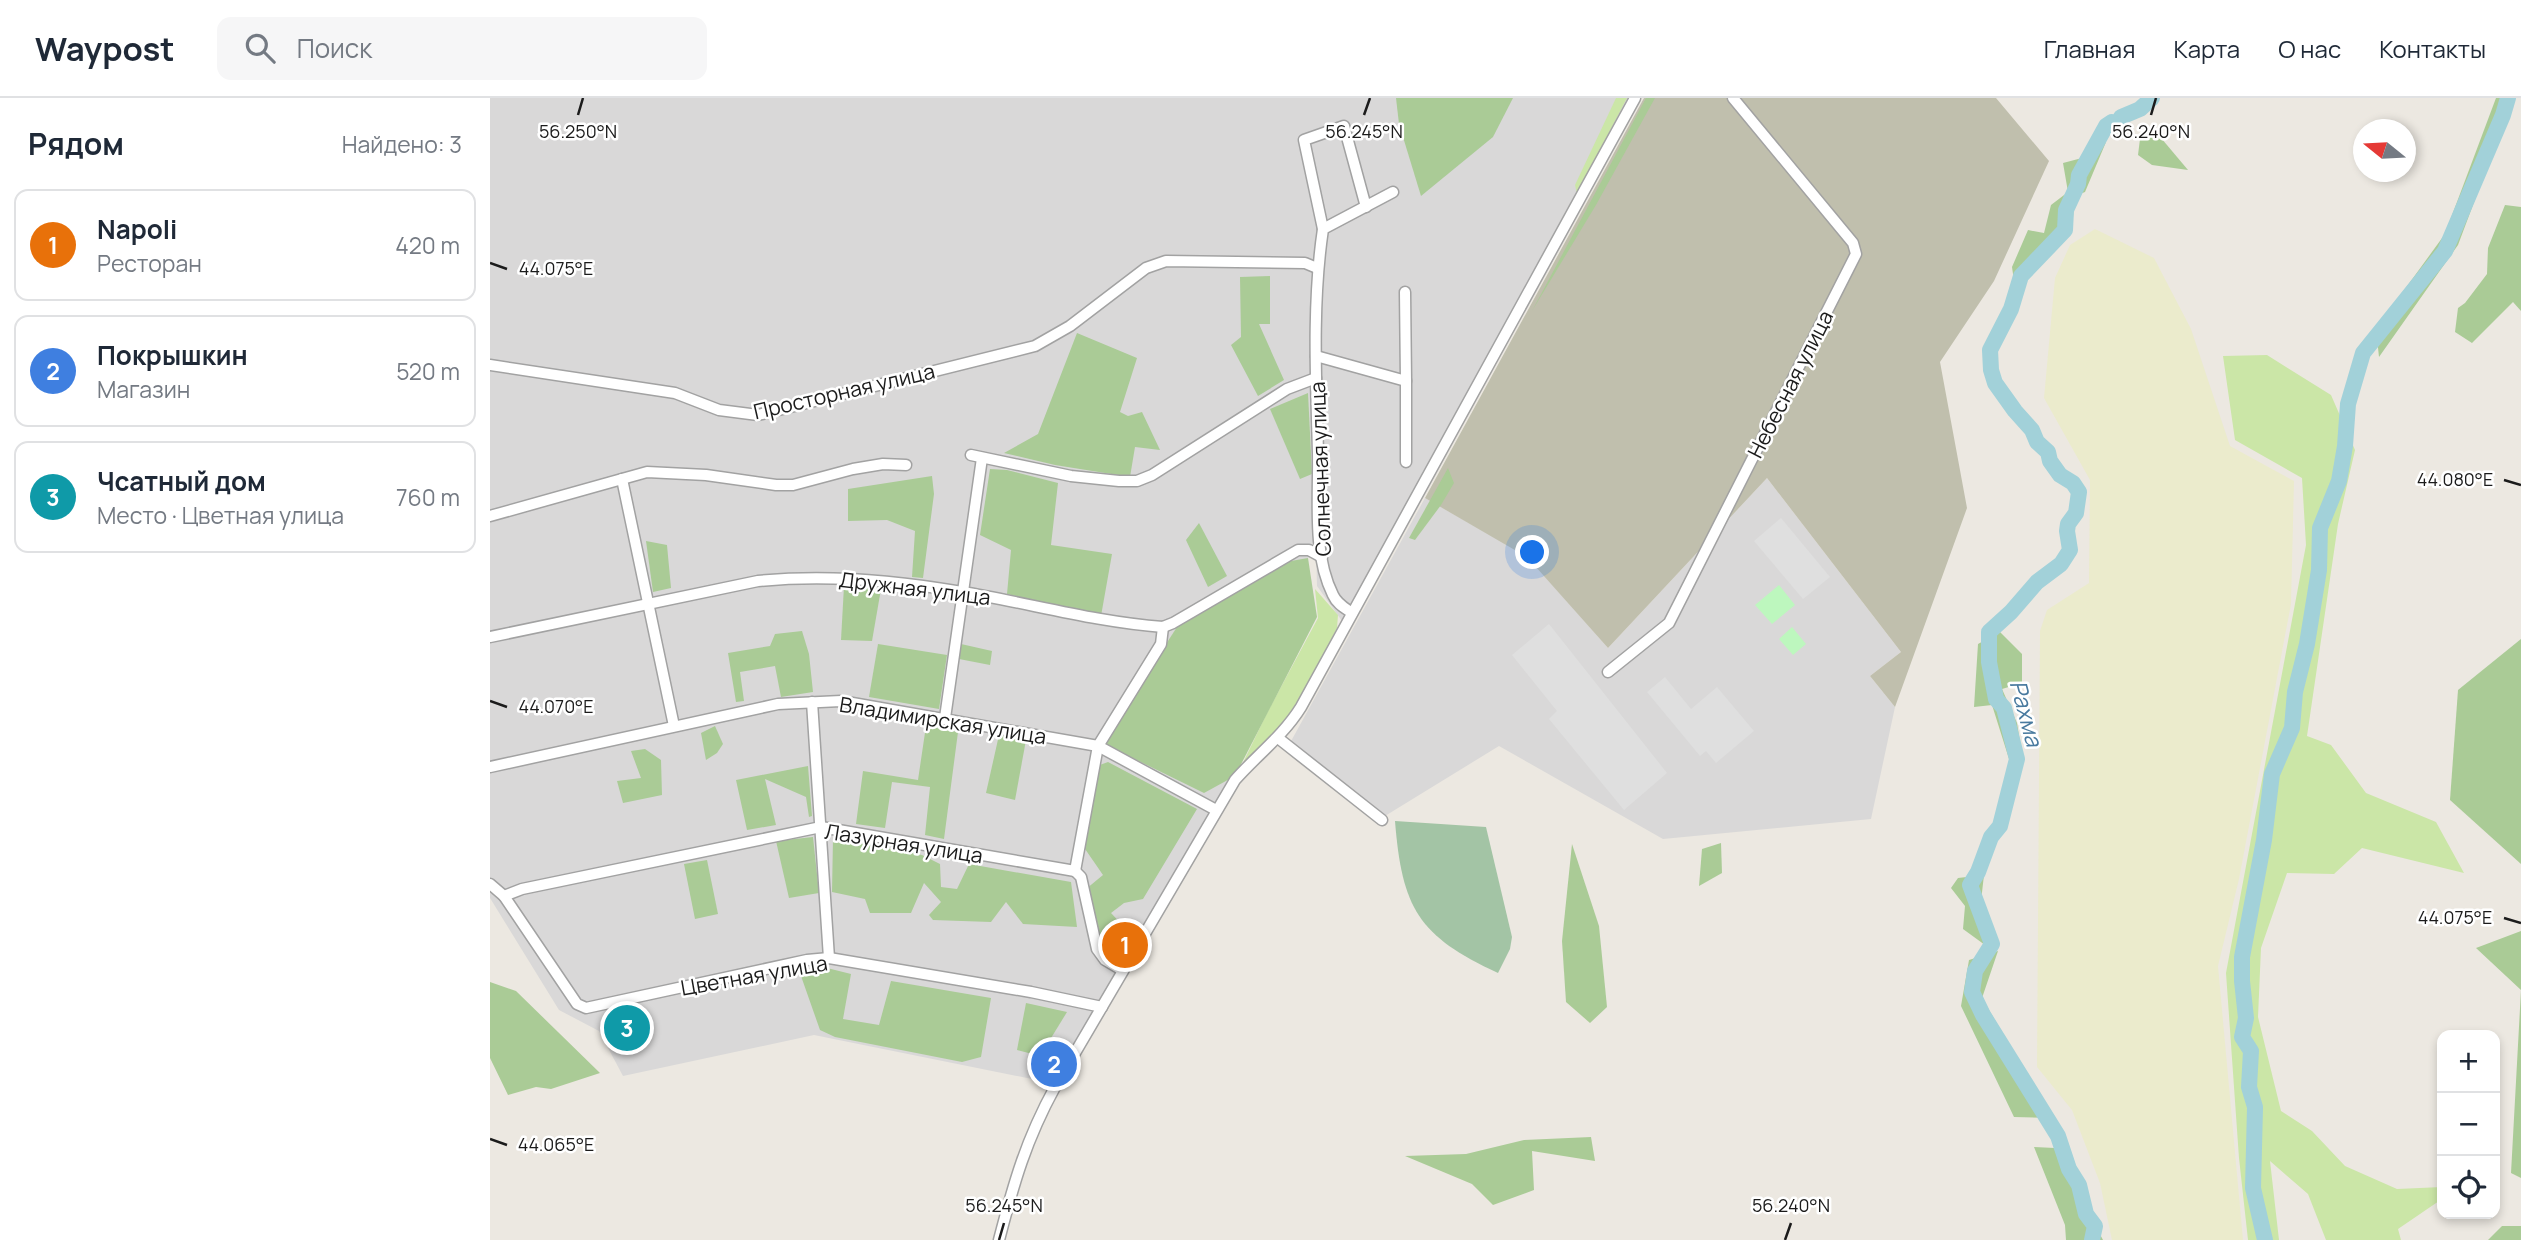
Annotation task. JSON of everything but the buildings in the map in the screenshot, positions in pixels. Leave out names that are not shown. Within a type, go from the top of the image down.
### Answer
[{"type":"street","points":[[999,1240],[1030,1134],[1055,1087],[1216,810],[1247,766],[1278,738],[1301,707],[1635,98]]},
{"type":"street","name":"Небесная улица","points":[[1608,672],[1669,623],[1856,254],[1853,243],[1733,98]]},
{"type":"street","name":"Солнечная улица","points":[[1352,613],[1333,596],[1322,557],[1316,356],[1317,268],[1323,229],[1304,140],[1345,126],[1366,207]]},
{"type":"street","points":[[1323,229],[1393,192]]},
{"type":"street","name":"Просторная улица","points":[[490,365],[675,393],[719,410],[758,415],[1035,346],[1070,326],[1146,268],[1166,261],[1305,263],[1317,268]]},
{"type":"street","points":[[1405,292],[1406,463]]},
{"type":"street","name":"Солнечная улица","points":[[1316,356],[1406,381]]},
{"type":"street","points":[[971,455],[1071,476],[1137,481],[1152,475],[1287,389],[1316,378]]},
{"type":"street","points":[[945,718],[982,458]]},
{"type":"street","points":[[490,516],[647,472],[706,475],[793,485],[863,467],[892,463],[906,465]]},
{"type":"street","points":[[622,479],[674,726]]},
{"type":"street","points":[[1122,970],[1105,960],[1097,949],[1081,877],[1075,872],[1098,746],[1161,644],[1163,627],[1297,550],[1309,550],[1322,557]]},
{"type":"street","name":"Дружная улица","points":[[490,637],[758,581],[842,577],[901,582],[1079,616],[1163,627]]},
{"type":"street","name":"Владимирская улица","points":[[490,767],[778,704],[841,701],[1098,746],[1216,810]]},
{"type":"street","points":[[812,702],[829,958]]},
{"type":"street","points":[[1278,738],[1382,820]]},
{"type":"street","name":"Лазурная улица","points":[[504,896],[522,889],[821,827],[1075,872]]},
{"type":"street","points":[[490,884],[504,896]]},
{"type":"street","name":"Цветная улица","points":[[504,896],[577,1004],[586,1008],[807,960],[829,958],[1031,992],[1102,1007]]},
{"type":"shaded area","points":[[490,98],[1628,98],[1342,621],[1317,586],[1311,322],[1315,537],[1246,748],[1057,1084],[814,1035],[623,1076],[599,1031],[559,1010],[490,898]]},
{"type":"shaded area","points":[[1644,98],[1996,98],[2049,161],[1994,281],[1940,362],[1967,508],[1895,707],[1870,676],[1901,652],[1767,478],[1608,648],[1527,557],[1425,498]]},
{"type":"shaded area","points":[[2095,229],[2154,258],[2191,329],[2230,446],[2294,481],[2291,604],[2239,879],[2218,966],[2243,1240],[2112,1240],[2100,1183],[2072,1110],[2037,1067],[2040,631],[2047,610],[2089,583],[2090,480],[2044,398],[2055,278],[2070,245]]},
{"type":"shaded area","points":[[1767,478],[1901,652],[1870,676],[1895,707],[1871,819],[1663,839],[1499,746],[1385,816],[1290,743],[1425,498],[1527,556],[1608,648]]},
{"type":"shaded area","points":[[1781,518],[1830,577],[1803,599],[1754,541]]},
{"type":"shaded area","points":[[1549,624],[1667,773],[1624,810],[1549,719],[1557,711],[1512,655]]},
{"type":"shaded area","points":[[1665,677],[1691,709],[1717,687],[1754,731],[1716,763],[1706,751],[1700,756],[1647,692]]},
{"type":"green space","points":[[1396,98],[1513,98],[1493,137],[1421,196],[1399,124]]},
{"type":"green space","points":[[1616,98],[1627,98],[1577,194],[1575,185]]},
{"type":"green space","points":[[1646,98],[1655,98],[1596,205],[1532,311]]},
{"type":"green space","points":[[2496,98],[2513,98],[2458,245],[2379,357],[2376,329],[2445,234]]},
{"type":"green space","points":[[2156,132],[2188,170],[2152,165],[2138,155],[2140,139]]},
{"type":"green space","points":[[2106,142],[2085,192],[2075,196],[2072,228],[2037,253],[2014,281],[2012,267],[2028,230],[2044,233],[2051,205],[2068,192],[2063,163],[2082,158]]},
{"type":"green space","points":[[2505,205],[2521,207],[2521,311],[2513,302],[2472,343],[2455,332],[2458,308],[2487,274],[2488,248]]},
{"type":"green space","points":[[1270,276],[1270,324],[1259,324],[1284,380],[1258,396],[1231,345],[1241,337],[1240,277]]},
{"type":"green space","points":[[1077,333],[1137,358],[1120,412],[1128,416],[1142,412],[1160,450],[1135,447],[1130,477],[1055,465],[1004,453],[1038,434]]},
{"type":"green space","points":[[2267,355],[2331,395],[2355,450],[2338,524],[2307,736],[2331,745],[2366,793],[2436,822],[2464,873],[2362,848],[2334,874],[2287,873],[2261,948],[2258,1017],[2281,1111],[2312,1131],[2345,1166],[2397,1189],[2437,1187],[2437,1202],[2398,1229],[2401,1240],[2326,1240],[2308,1194],[2270,1161],[2279,1240],[2248,1240],[2239,1158],[2226,973],[2306,545],[2302,478],[2235,440],[2223,356]]},
{"type":"green space","points":[[1308,393],[1312,474],[1300,479],[1270,409]]},
{"type":"green space","points":[[1448,468],[1454,483],[1415,540],[1409,538]]},
{"type":"green space","points":[[990,469],[1007,470],[1058,483],[1051,545],[1112,554],[1101,616],[1007,594],[1011,550],[980,535]]},
{"type":"green space","points":[[932,476],[934,494],[923,578],[912,577],[915,531],[887,520],[848,521],[848,489]]},
{"type":"green space","points":[[1199,523],[1227,576],[1208,587],[1186,540]]},
{"type":"green space","points":[[646,541],[667,545],[671,588],[653,592]]},
{"type":"green space","points":[[1308,558],[1317,617],[1235,776],[1204,793],[1102,743],[1177,627],[1291,561]]},
{"type":"green space","points":[[1779,585],[1795,605],[1772,624],[1755,605]]},
{"type":"green space","points":[[844,586],[881,589],[872,641],[841,640]]},
{"type":"green space","points":[[1315,589],[1338,615],[1337,628],[1303,694],[1280,727],[1240,769],[1318,618]]},
{"type":"green space","points":[[1792,627],[1806,644],[1793,655],[1779,639]]},
{"type":"green space","points":[[802,631],[809,654],[813,692],[781,697],[775,666],[740,672],[744,701],[736,702],[728,653],[770,646],[775,634]]},
{"type":"green space","points":[[2000,632],[2022,654],[2022,683],[2002,689],[2017,723],[2020,742],[2010,762],[1992,705],[1974,707],[1978,644]]},
{"type":"green space","points":[[2521,639],[2521,864],[2450,800],[2458,690]]},
{"type":"green space","points":[[878,644],[947,655],[939,709],[869,697]]},
{"type":"green space","points":[[961,644],[992,651],[990,665],[959,659]]},
{"type":"green space","points":[[715,726],[723,744],[717,753],[706,760],[701,733]]},
{"type":"green space","points":[[926,726],[958,732],[944,839],[925,835],[930,787],[892,782],[885,828],[856,824],[863,771],[918,780]]},
{"type":"green space","points":[[999,735],[1026,740],[1015,800],[986,793]]},
{"type":"green space","points":[[645,749],[661,760],[662,795],[623,803],[617,781],[641,778],[631,751]]},
{"type":"green space","points":[[1108,762],[1197,809],[1143,899],[1124,903],[1111,913],[1126,929],[1109,961],[1097,947],[1086,889],[1103,875],[1083,846],[1097,766]]},
{"type":"green space","points":[[808,766],[812,816],[809,817],[806,797],[765,779],[776,825],[747,830],[736,780]]},
{"type":"green space","points":[[1395,821],[1486,827],[1512,937],[1510,949],[1498,973],[1449,946],[1432,932],[1419,916],[1403,876]]},
{"type":"green space","points":[[813,837],[819,893],[789,898],[776,841]]},
{"type":"green space","points":[[833,838],[922,855],[940,864],[941,887],[957,889],[969,864],[1071,882],[1077,927],[1023,924],[1006,902],[991,922],[933,920],[929,915],[941,902],[924,883],[911,913],[870,913],[865,899],[832,892]]},
{"type":"green space","points":[[1721,843],[1722,873],[1699,886],[1702,849]]},
{"type":"green space","points":[[1572,844],[1599,926],[1607,1007],[1590,1023],[1566,1002],[1562,941]]},
{"type":"green space","points":[[707,860],[718,914],[695,919],[684,864]]},
{"type":"green space","points":[[1984,875],[1981,901],[1991,929],[1985,945],[1963,929],[1965,906],[1951,888],[1958,878]]},
{"type":"green space","points":[[2521,931],[2521,990],[2476,948]]},
{"type":"green space","points":[[1998,951],[1982,998],[2052,1118],[2014,1117],[1961,1006],[1969,960]]},
{"type":"green space","points":[[827,968],[851,974],[843,1019],[879,1025],[891,981],[991,998],[981,1057],[962,1062],[835,1037],[820,1030],[801,976]]},
{"type":"green space","points":[[490,982],[516,991],[600,1073],[551,1089],[536,1087],[508,1095],[490,1058]]},
{"type":"green space","points":[[2521,990],[2521,1178],[2511,1173]]},
{"type":"green space","points":[[1026,1003],[1067,1012],[1040,1056],[1017,1050]]},
{"type":"green space","points":[[1591,1137],[1595,1161],[1532,1151],[1534,1190],[1493,1205],[1472,1184],[1405,1156],[1466,1154],[1524,1140]]},
{"type":"green space","points":[[2034,1147],[2055,1148],[2103,1240],[2066,1240],[2065,1225]]},
{"type":"green space","points":[[2502,1226],[2521,1226],[2521,1240],[2488,1240]]},
{"type":"waterway","name":"Рахма","points":[[2121,117],[2140,109],[2152,98]]},
{"type":"waterway","points":[[2265,1240],[2253,1188],[2255,1107],[2249,1087],[2251,1051],[2242,1037],[2246,1018],[2242,957],[2264,840],[2272,774],[2292,728],[2295,692],[2307,644],[2319,570],[2320,528],[2339,481],[2348,404],[2363,353],[2445,251],[2508,98]]},
{"type":"waterway","name":"Рахма","points":[[2092,1240],[2095,1226],[2086,1214],[2079,1185],[2069,1169],[2058,1136],[1983,1015],[1972,992],[1975,971],[1992,944],[1970,885],[1978,872],[1991,837],[2000,826],[2017,759],[2004,708],[1996,699],[1989,662],[1989,632],[2037,582],[2061,564],[2070,550],[2068,524],[2076,513],[2079,492],[2073,483],[2060,475],[2050,461],[2048,452],[2037,442],[2032,430],[1995,383],[1990,350],[2011,309],[2021,276],[2065,230],[2066,210],[2078,184],[2079,175],[2106,126],[2112,122]]},
{"type":"place","name":"Napoli","points":[[1125,945]]},
{"type":"place","name":"Чсатный дом","points":[[627,1028]]},
{"type":"place","name":"Покрышкин","points":[[1054,1064]]}]
